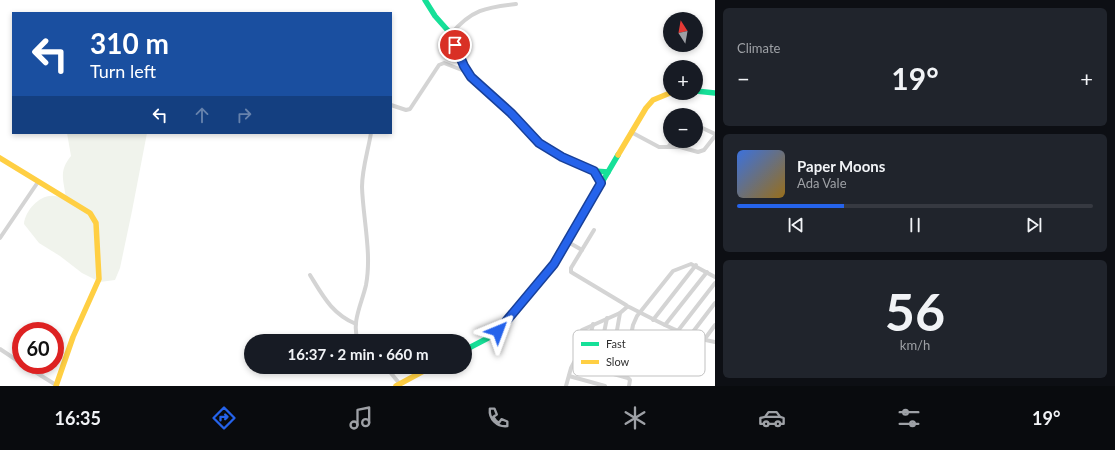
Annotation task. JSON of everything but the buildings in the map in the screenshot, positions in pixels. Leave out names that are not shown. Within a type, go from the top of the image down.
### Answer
[{"type":"street","points":[[425,0],[429,8],[451,34],[467,72]]},
{"type":"street","points":[[451,34],[462,21],[472,14],[486,8],[516,4]]},
{"type":"street","points":[[392,105],[406,110],[410,109],[439,65],[448,63],[467,72],[511,113],[539,143],[562,157],[594,171],[608,172]]},
{"type":"street","points":[[703,91],[715,93]]},
{"type":"street","points":[[472,346],[488,338],[506,323],[554,264],[631,132],[653,100],[663,96]]},
{"type":"street","points":[[684,148],[701,152],[715,135],[703,129]]},
{"type":"street","points":[[631,132],[653,144],[663,146]]},
{"type":"street","points":[[357,334],[356,324],[366,283],[366,220],[362,185],[371,134]]},
{"type":"street","points":[[0,158],[94,217],[98,244],[99,279],[73,337],[56,386],[38,374]]},
{"type":"street","points":[[594,171],[601,183]]},
{"type":"street","points":[[0,238],[38,182]]},
{"type":"street","points":[[594,230],[571,270],[572,274],[627,306],[674,330]]},
{"type":"street","points":[[568,242],[582,250]]},
{"type":"street","points":[[632,330],[634,320],[673,271],[686,265],[696,265],[715,277]]},
{"type":"street","points":[[653,320],[696,265]]},
{"type":"street","points":[[665,325],[707,272]]},
{"type":"street","points":[[310,275],[332,309],[344,319],[356,324]]},
{"type":"street","points":[[679,330],[715,283]]},
{"type":"street","points":[[695,330],[715,303]]},
{"type":"street","points":[[582,330],[620,313],[627,306]]},
{"type":"street","points":[[617,330],[620,313]]},
{"type":"street","points":[[605,330],[607,318]]},
{"type":"street","points":[[592,330],[593,324]]},
{"type":"street","points":[[705,339],[715,325]]},
{"type":"street","points":[[705,340],[715,342]]},
{"type":"street","points":[[0,349],[12,357]]},
{"type":"street","points":[[566,386],[573,366]]},
{"type":"street","points":[[390,374],[397,385],[418,374]]},
{"type":"street","points":[[569,376],[605,386]]},
{"type":"street","points":[[621,376],[630,380],[629,386]]},
{"type":"shaded area","points":[[67,134],[147,134],[120,268],[115,280],[100,282],[82,273],[60,256],[39,243],[24,224],[30,209],[34,204],[44,198],[49,196],[57,196],[66,199],[63,172],[64,167],[71,156]]},
{"type":"traffic: fast","points":[[425,0],[435,16],[451,34],[467,72],[511,113],[539,143],[562,157],[594,171],[608,172]]},
{"type":"traffic: fast","points":[[703,92],[715,93]]},
{"type":"traffic: fast","points":[[472,346],[488,338],[506,323],[554,264],[618,155]]},
{"type":"traffic: slow","points":[[618,155],[646,108],[653,100],[663,96]]},
{"type":"traffic: slow","points":[[0,158],[90,213],[96,223],[99,279],[73,337],[56,386]]},
{"type":"traffic: slow","points":[[594,171],[601,183]]},
{"type":"traffic: slow","points":[[396,386],[418,374]]},
{"type":"route","points":[[455,45],[467,72],[471,77],[511,113],[539,143],[552,152],[594,171],[601,183],[554,264],[523,303],[498,331]]}]
